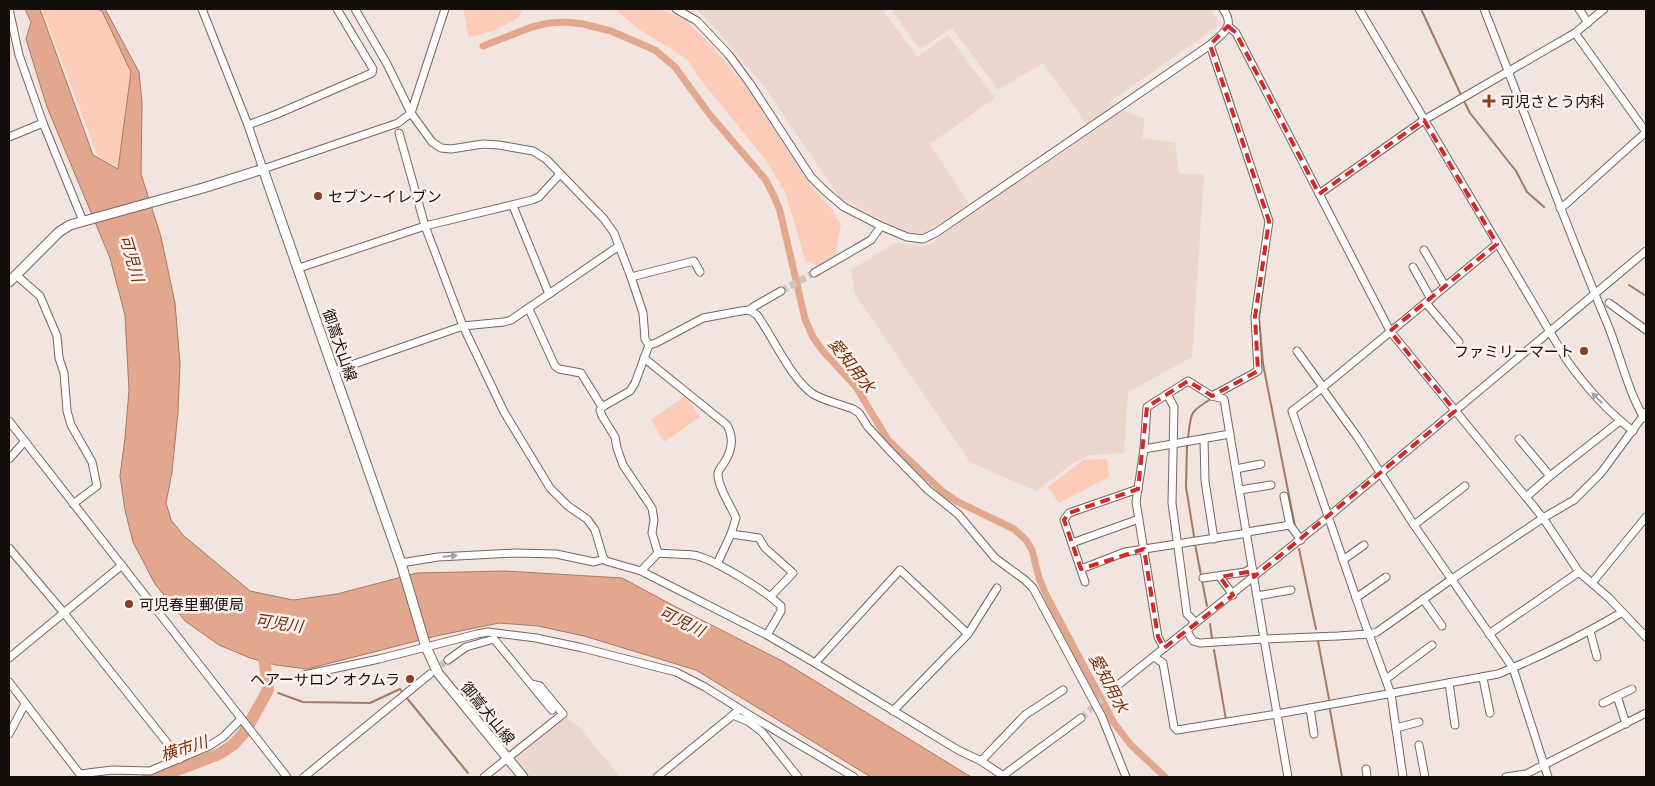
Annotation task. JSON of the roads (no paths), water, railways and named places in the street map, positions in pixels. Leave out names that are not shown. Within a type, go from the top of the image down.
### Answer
[{"type":"main road","points":[[9,282],[59,232],[70,225],[203,188],[263,169]]},
{"type":"main road","name":"御嵩犬山線","points":[[263,169],[401,563],[426,647],[438,672],[523,777]]},
{"type":"street","points":[[9,9],[18,55],[43,123],[85,220]]},
{"type":"street","points":[[202,9],[248,124],[263,169],[398,123],[411,113],[445,9]]},
{"type":"street","points":[[248,124],[277,114],[372,73],[373,69],[336,9]]},
{"type":"street","points":[[355,9],[387,64],[411,113],[432,142],[441,148],[451,149],[483,144],[534,151],[546,159],[604,219],[614,232],[631,276],[643,313],[645,339],[649,345]]},
{"type":"street","points":[[676,9],[698,21],[729,55],[751,85],[811,177],[825,191],[844,206],[881,226],[907,237],[923,239],[937,232],[1210,45],[1228,26],[1229,20],[1223,9]]},
{"type":"street","points":[[1359,9],[1566,359],[1580,380],[1620,421],[1633,431]]},
{"type":"street","points":[[1187,630],[1193,641],[1200,643],[1377,632],[1452,579],[1583,493],[1645,416],[1637,406],[1614,340],[1560,208],[1484,9]]},
{"type":"street","points":[[1579,9],[1588,23]]},
{"type":"street","points":[[1319,194],[1424,120],[1575,33],[1604,9]]},
{"type":"street","points":[[1228,26],[1236,33],[1390,330],[1543,518],[1579,572],[1646,637]]},
{"type":"street","points":[[1560,208],[1646,132],[1575,33]]},
{"type":"street","points":[[1210,45],[1269,221],[1255,317],[1258,371],[1212,396]]},
{"type":"street","points":[[9,137],[43,123]]},
{"type":"street","points":[[399,133],[425,226],[463,326],[504,412],[550,488],[568,506],[587,519],[595,530],[604,559]]},
{"type":"street","points":[[299,268],[425,226],[532,200],[539,197],[560,174]]},
{"type":"street","points":[[513,206],[549,294]]},
{"type":"street","points":[[814,273],[871,240],[881,226]]},
{"type":"street","points":[[1403,777],[1391,694],[1328,518],[1316,477],[1292,410],[1322,388],[1390,330],[1497,244]]},
{"type":"street","points":[[334,371],[463,326],[511,320],[619,246]]},
{"type":"street","points":[[1424,250],[1445,286]]},
{"type":"street","points":[[1118,685],[1328,518],[1646,251]]},
{"type":"street","points":[[631,276],[694,261],[700,272]]},
{"type":"street","points":[[1413,267],[1428,301],[1459,342]]},
{"type":"street","points":[[16,274],[40,296],[57,336],[59,358],[64,373],[67,411],[71,425],[92,462],[97,486],[73,504]]},
{"type":"street","points":[[649,345],[703,318],[749,310],[781,291]]},
{"type":"street","points":[[1609,303],[1646,330]]},
{"type":"street","points":[[529,309],[555,366],[559,369],[580,373],[602,407]]},
{"type":"street","points":[[749,310],[757,315],[798,378],[808,389],[815,395],[859,413],[868,427],[888,449],[928,490],[958,514],[995,558],[1026,580],[1102,717],[1126,777]]},
{"type":"street","points":[[649,345],[635,383],[630,391],[602,407],[600,413],[615,437],[623,465],[652,508],[654,520],[652,533],[658,554]]},
{"type":"street","points":[[1297,351],[1513,668],[1548,777]]},
{"type":"street","points":[[644,358],[727,425],[731,432],[732,442],[729,456],[718,471],[721,486],[736,518],[717,564]]},
{"type":"street","points":[[1164,648],[1158,637],[1136,502],[1144,449],[1147,406],[1188,381],[1212,396],[1224,399],[1288,777]]},
{"type":"street","points":[[1167,394],[1174,407],[1172,502],[1187,614],[1193,620],[1193,624]]},
{"type":"street","points":[[9,421],[287,777]]},
{"type":"street","points":[[1526,497],[1620,421]]},
{"type":"street","points":[[1144,449],[1230,434]]},
{"type":"street","points":[[1204,439],[1205,481],[1214,539]]},
{"type":"street","points":[[1519,439],[1550,476]]},
{"type":"street","points":[[9,459],[25,441]]},
{"type":"street","points":[[1236,469],[1262,464]]},
{"type":"street","points":[[1240,490],[1271,485]]},
{"type":"street","points":[[1414,525],[1465,486]]},
{"type":"street","points":[[1085,582],[1064,520],[1069,513],[1138,489]]},
{"type":"street","points":[[1284,496],[1290,525],[1301,540]]},
{"type":"street","points":[[1592,583],[1646,517]]},
{"type":"street","points":[[1072,542],[1139,518]]},
{"type":"street","points":[[1080,569],[1126,552],[1290,525]]},
{"type":"street","points":[[731,534],[759,538],[765,548],[793,573],[772,596]]},
{"type":"street","points":[[1343,560],[1364,545]]},
{"type":"street","points":[[9,548],[64,613],[180,759]]},
{"type":"street","points":[[401,563],[448,556],[516,553],[556,554],[594,562],[604,559],[641,572],[767,635],[958,750],[981,761],[1003,777],[1081,718]]},
{"type":"street","points":[[641,572],[658,554],[695,556],[717,564],[772,596],[781,606],[781,611],[767,635]]},
{"type":"street","points":[[9,658],[122,566]]},
{"type":"street","points":[[1203,578],[1245,572],[1252,568]]},
{"type":"street","points":[[815,663],[900,570],[968,634]]},
{"type":"street","points":[[1489,634],[1579,572]]},
{"type":"street","points":[[1220,577],[1233,595]]},
{"type":"street","points":[[1356,598],[1386,577]]},
{"type":"street","points":[[893,711],[968,634],[997,588]]},
{"type":"street","points":[[1257,596],[1291,590]]},
{"type":"street","points":[[1423,599],[1442,626]]},
{"type":"street","points":[[1154,657],[1163,663],[1174,727],[1177,730],[1483,678],[1513,668],[1590,631],[1622,613]]},
{"type":"street","points":[[1590,631],[1597,657]]},
{"type":"street","points":[[304,675],[338,669],[488,632],[536,638],[676,672],[705,687],[854,777]]},
{"type":"street","points":[[482,633],[488,641]]},
{"type":"street","points":[[448,660],[466,648],[494,639],[552,710]]},
{"type":"street","points":[[1386,679],[1432,645]]},
{"type":"street","points":[[304,777],[430,674]]},
{"type":"street","points":[[1483,678],[1490,713]]},
{"type":"street","points":[[9,682],[81,776],[112,770],[150,771],[223,738],[241,719]]},
{"type":"street","points":[[1449,683],[1455,725]]},
{"type":"street","points":[[484,777],[564,714],[540,686],[530,684]]},
{"type":"street","points":[[1603,702],[1632,689]]},
{"type":"street","points":[[981,761],[1025,715],[1063,690]]},
{"type":"street","points":[[1617,696],[1626,724]]},
{"type":"street","points":[[9,734],[25,704]]},
{"type":"street","points":[[1310,708],[1314,734]]},
{"type":"street","points":[[656,777],[739,709]]},
{"type":"street","points":[[1506,777],[1526,774],[1646,713]]},
{"type":"street","points":[[734,715],[749,722],[762,732],[798,777]]},
{"type":"street","points":[[1396,728],[1419,722]]},
{"type":"street","points":[[1419,745],[1425,777]]},
{"type":"street","points":[[1366,769],[1367,777]]},
{"type":"water","name":"可児川","points":[[25,9],[40,9],[93,155],[118,169],[131,72],[102,11],[97,9],[105,9],[139,72],[142,103],[141,174],[161,237],[175,303],[180,364],[178,412],[172,472],[166,503],[171,520],[184,536],[250,591],[293,600],[337,594],[417,573],[505,571],[622,578],[784,662],[971,777],[871,777],[696,670],[584,636],[538,626],[499,623],[436,636],[307,669],[276,665],[250,658],[219,645],[185,621],[155,584],[133,542],[125,510],[120,476],[129,390],[125,315],[110,258],[47,107],[26,39],[31,22]]},
{"type":"waterway","points":[[1421,9],[1461,95]]},
{"type":"waterway","name":"愛知用水","points":[[483,46],[532,27],[566,22],[611,31],[655,50],[675,67],[710,115],[765,179],[774,196],[780,211],[805,319],[813,337],[822,350],[856,387],[888,440],[943,492],[956,501],[1014,529],[1026,540],[1032,550],[1039,578],[1047,597],[1114,723],[1130,744],[1165,777]]},
{"type":"waterway","points":[[1463,99],[1470,113],[1516,171],[1527,192],[1544,207]]},
{"type":"waterway","points":[[1267,257],[1259,318],[1263,364],[1295,526]]},
{"type":"waterway","points":[[1629,285],[1646,296]]},
{"type":"waterway","points":[[1188,438],[1192,414],[1211,399]]},
{"type":"waterway","points":[[1187,446],[1186,487],[1194,536]]},
{"type":"waterway","points":[[1195,544],[1207,606]]},
{"type":"waterway","points":[[1299,549],[1316,629]]},
{"type":"waterway","points":[[1210,624],[1212,638]]},
{"type":"waterway","points":[[1318,641],[1329,699]]},
{"type":"waterway","name":"横市川","points":[[148,777],[167,774],[219,754],[233,745],[244,733],[268,690],[263,646]]},
{"type":"waterway","points":[[1214,650],[1226,720]]},
{"type":"waterway","points":[[278,693],[303,702],[370,703],[400,689],[403,693]]},
{"type":"waterway","points":[[406,697],[468,773]]},
{"type":"waterway","points":[[1330,710],[1342,777]]},
{"type":"tunnel","points":[[781,291],[814,273]]},
{"type":"tunnel","points":[[433,672],[448,660]]},
{"type":"tunnel","points":[[1081,718],[1118,685]]},
{"type":"place","name":"可児さとう内科","points":[[1489,101]]},
{"type":"place","name":"セブン-イレブン","points":[[318,196]]},
{"type":"place","name":"ファミリーマート","points":[[1584,351]]},
{"type":"place","name":"可児春里郵便局","points":[[129,604]]},
{"type":"place","name":"ヘアーサロン オクムラ","points":[[410,679]]}]
